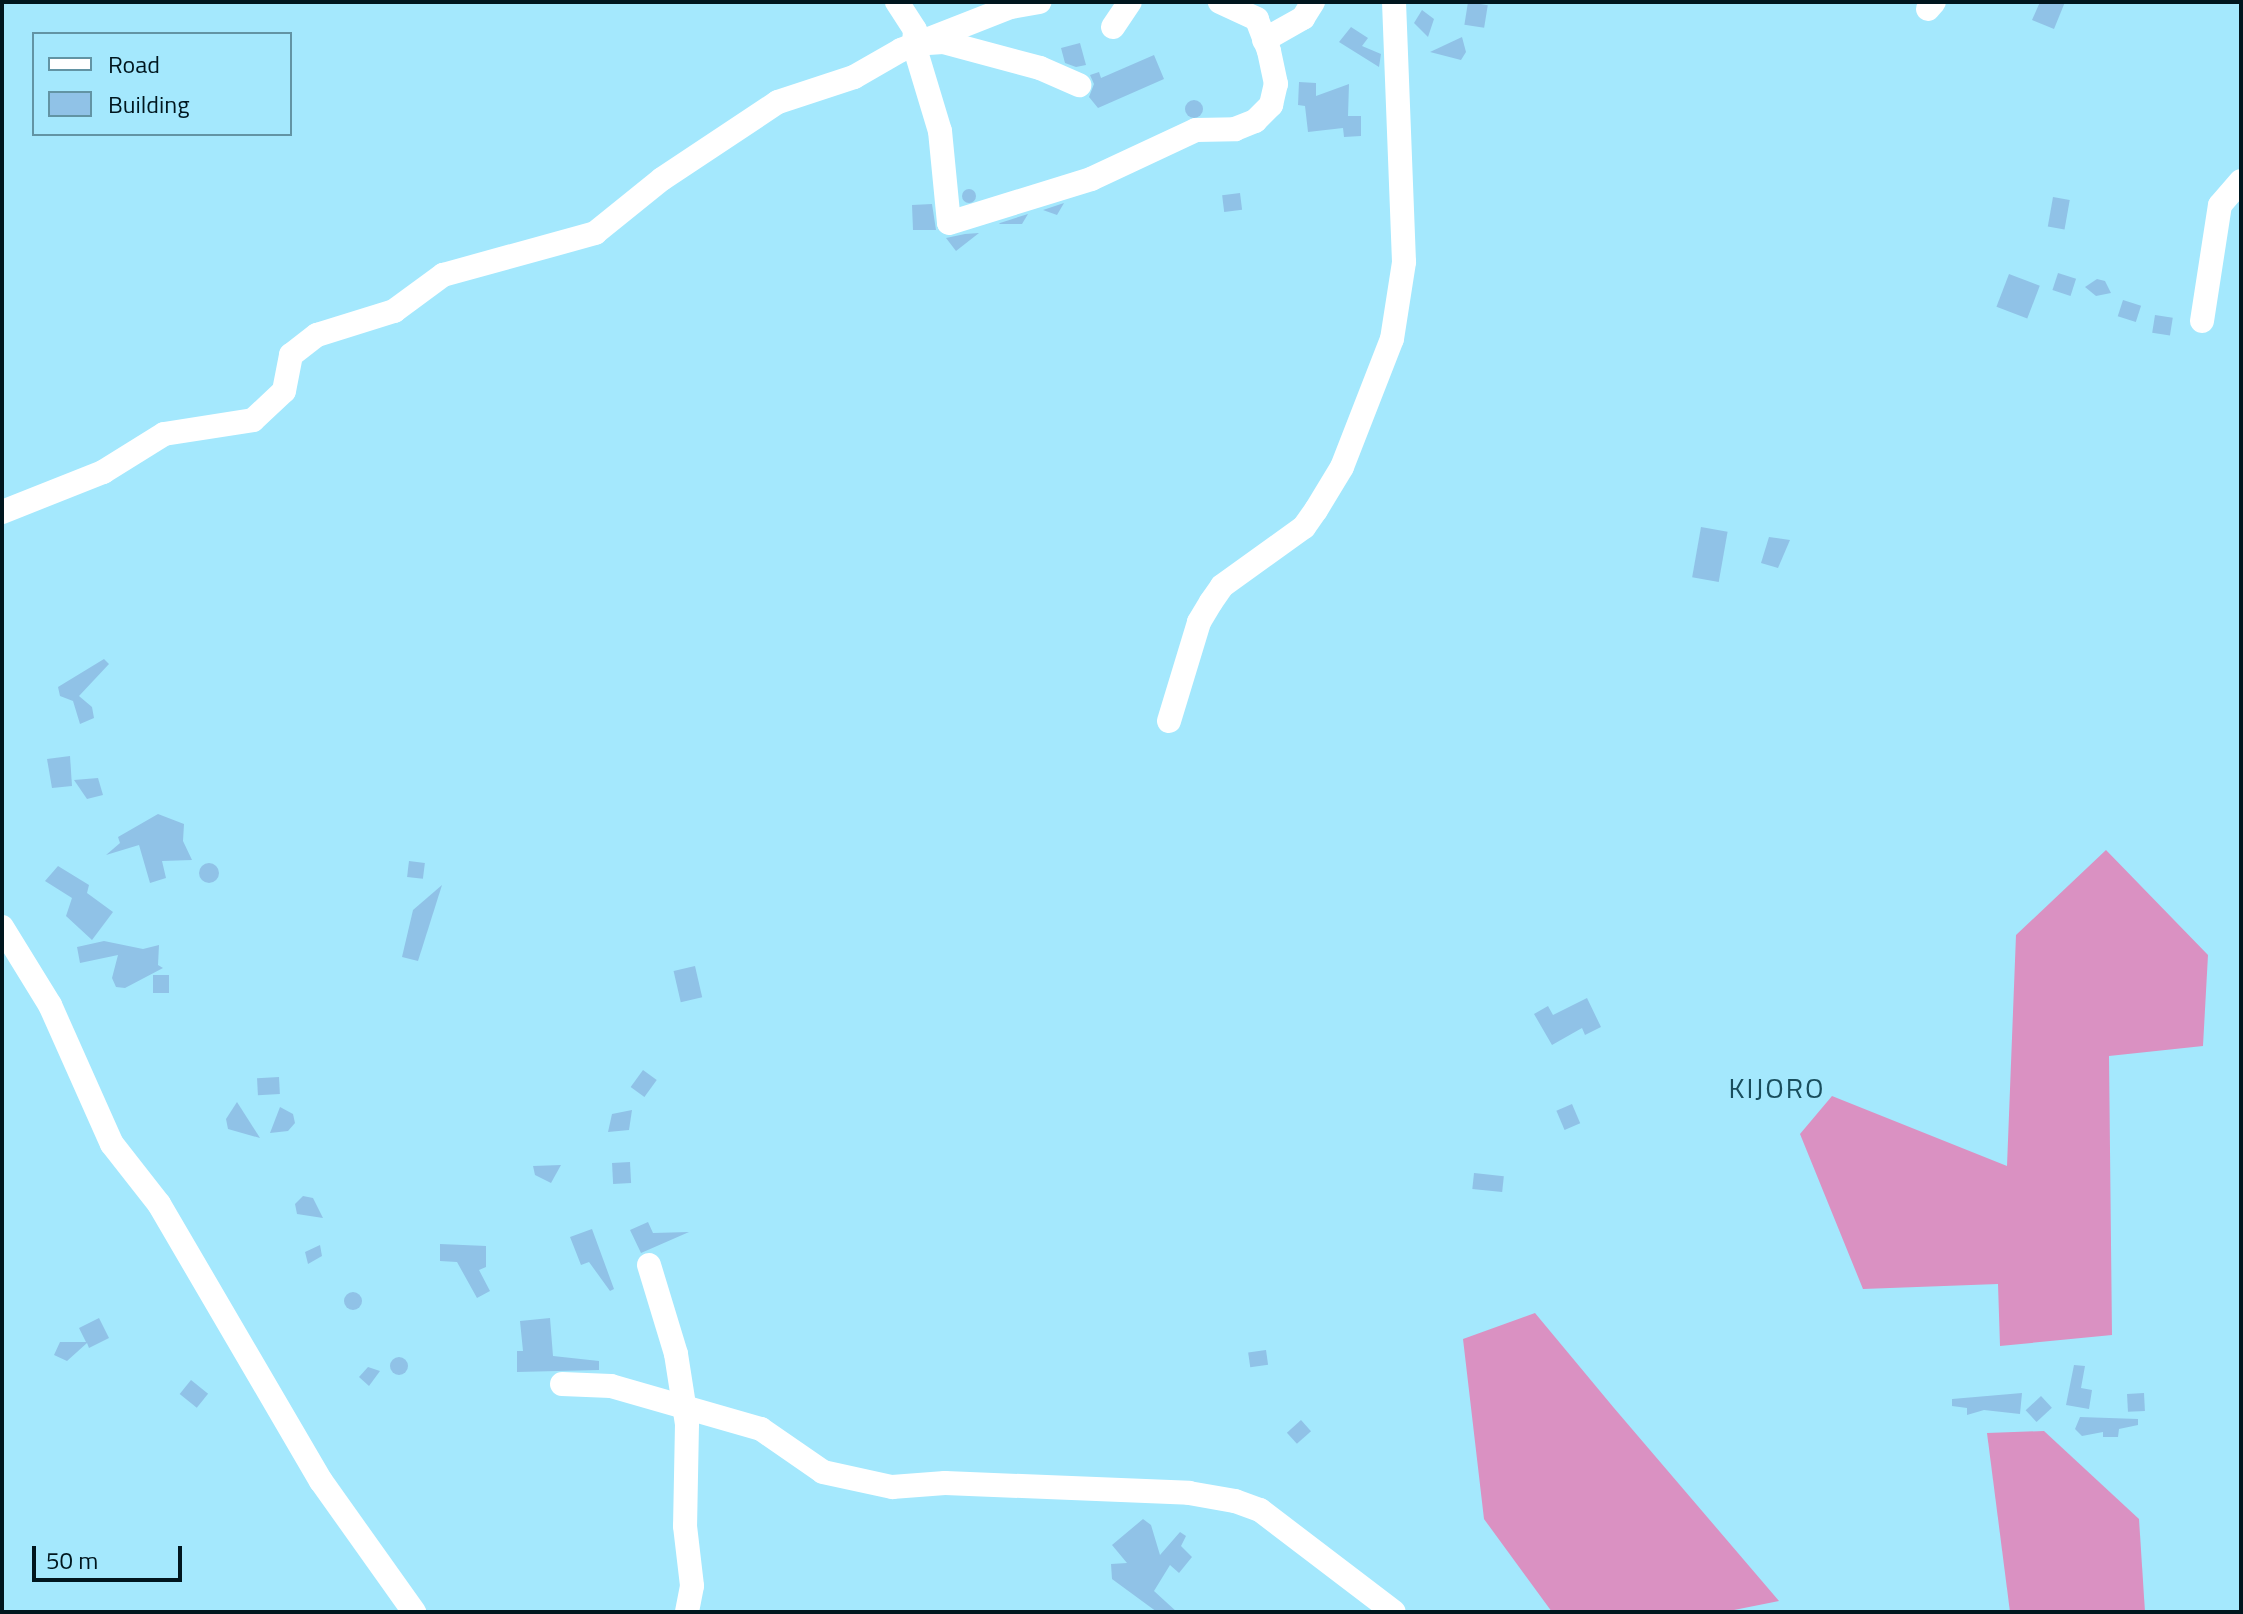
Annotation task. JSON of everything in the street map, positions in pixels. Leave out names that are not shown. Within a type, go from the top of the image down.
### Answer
[{"type":"street","points":[[897,2],[915,30],[914,45],[940,131],[949,223],[1091,179],[1196,130],[1247,126],[1271,105],[1276,84],[1257,19],[1220,2]]},
{"type":"street","points":[[2,512],[103,472],[164,434],[253,420],[273,406],[284,391],[291,355],[317,335],[394,311],[443,275],[595,233],[662,179],[778,102],[854,77],[914,45],[1011,7],[1040,2]]},
{"type":"street","points":[[1113,27],[1130,2]]},
{"type":"street","points":[[1264,40],[1303,18],[1313,2]]},
{"type":"street","points":[[1169,721],[1199,622],[1222,586],[1304,527],[1316,510],[1357,434],[1392,339],[1404,262],[1394,2]]},
{"type":"street","points":[[914,45],[956,45],[1040,68],[1079,85]]},
{"type":"street","points":[[2202,321],[2220,205],[2241,181]]},
{"type":"street","points":[[2,927],[50,1005],[112,1144],[159,1204],[321,1481],[414,1612]]},
{"type":"street","points":[[649,1265],[676,1354],[685,1408],[685,1526],[692,1586],[687,1612]]},
{"type":"street","points":[[562,1384],[611,1386],[761,1429],[831,1475],[892,1487],[945,1483],[1189,1493],[1235,1501],[1260,1510],[1394,1612]]},
{"type":"shaded area","points":[[2106,850],[2208,955],[2203,1046],[2109,1056],[2112,1335],[2000,1346],[1998,1284],[1863,1289],[1800,1134],[1832,1096],[2007,1166],[2016,935]]},
{"type":"shaded area","points":[[1535,1313],[1779,1601],[1724,1612],[1552,1612],[1484,1519],[1463,1339]]},
{"type":"shaded area","points":[[2044,1431],[2139,1519],[2145,1612],[2010,1612],[1987,1433]]},
{"type":"building","points":[[1468,2],[1488,5],[1484,28],[1464,25]]},
{"type":"building","points":[[2040,2],[2065,2],[2054,29],[2032,20]]},
{"type":"building","points":[[1422,10],[1434,19],[1428,37],[1414,23]]},
{"type":"building","points":[[1351,27],[1368,38],[1362,46],[1381,54],[1379,67],[1339,42]]},
{"type":"building","points":[[1462,37],[1466,52],[1461,60],[1430,52]]},
{"type":"building","points":[[1080,43],[1086,65],[1076,67],[1065,63],[1061,48]]},
{"type":"building","points":[[1154,55],[1164,79],[1098,108],[1089,97],[1094,84],[1090,75],[1099,72],[1101,78]]},
{"type":"building","points":[[1299,82],[1316,83],[1316,96],[1349,84],[1348,116],[1361,116],[1361,136],[1344,137],[1343,128],[1308,132],[1305,106],[1298,105]]},
{"type":"building","points":[[1194,100],[1203,109],[1194,118],[1185,109]]},
{"type":"building","points":[[969,189],[976,196],[969,203],[962,196]]},
{"type":"building","points":[[1240,193],[1242,210],[1224,212],[1222,195]]},
{"type":"building","points":[[2053,197],[2070,200],[2065,229],[2048,227]]},
{"type":"building","points":[[1064,203],[1057,215],[1043,210]]},
{"type":"building","points":[[932,204],[936,230],[913,230],[912,205]]},
{"type":"building","points":[[1028,214],[1022,224],[999,224],[1000,223]]},
{"type":"building","points":[[979,233],[956,251],[946,238],[965,234]]},
{"type":"building","points":[[2058,273],[2076,279],[2071,296],[2052,290]]},
{"type":"building","points":[[2009,274],[2040,286],[2027,319],[1996,307]]},
{"type":"building","points":[[2097,279],[2105,281],[2111,293],[2096,296],[2085,287]]},
{"type":"building","points":[[2123,300],[2141,306],[2136,322],[2118,316]]},
{"type":"building","points":[[2155,315],[2173,318],[2170,336],[2152,333]]},
{"type":"building","points":[[1701,527],[1728,532],[1719,582],[1692,577]]},
{"type":"building","points":[[1769,537],[1790,540],[1778,568],[1761,563]]},
{"type":"building","points":[[104,659],[109,664],[79,696],[92,707],[94,718],[80,724],[73,701],[60,696],[58,687]]},
{"type":"building","points":[[70,756],[72,786],[52,788],[47,759]]},
{"type":"building","points":[[98,778],[103,795],[87,799],[74,780]]},
{"type":"building","points":[[158,814],[184,824],[183,841],[192,860],[162,861],[166,878],[150,883],[139,845],[106,855],[120,843],[118,837]]},
{"type":"building","points":[[409,861],[425,863],[423,879],[407,877]]},
{"type":"building","points":[[209,863],[216,866],[219,873],[216,880],[209,883],[202,880],[199,873],[202,866]]},
{"type":"building","points":[[58,866],[89,885],[87,893],[113,912],[92,940],[66,916],[72,898],[45,881]]},
{"type":"building","points":[[442,885],[418,961],[402,957],[413,910]]},
{"type":"building","points":[[104,941],[143,949],[159,945],[158,965],[163,968],[125,988],[116,987],[112,978],[118,955],[80,963],[77,947]]},
{"type":"building","points":[[695,966],[702,997],[681,1002],[674,971]]},
{"type":"building","points":[[153,975],[169,975],[169,993],[153,993]]},
{"type":"building","points":[[1587,998],[1601,1027],[1585,1035],[1582,1028],[1552,1045],[1534,1014],[1548,1006],[1553,1015]]},
{"type":"building","points":[[643,1070],[657,1080],[644,1097],[631,1087]]},
{"type":"building","points":[[279,1077],[280,1094],[258,1095],[257,1078]]},
{"type":"building","points":[[237,1102],[260,1138],[228,1129],[226,1119]]},
{"type":"building","points":[[1572,1104],[1580,1123],[1565,1130],[1556,1111]]},
{"type":"building","points":[[280,1107],[293,1114],[295,1123],[288,1131],[270,1133]]},
{"type":"building","points":[[632,1110],[629,1130],[608,1132],[612,1114]]},
{"type":"building","points":[[630,1162],[631,1183],[613,1184],[612,1163]]},
{"type":"building","points":[[561,1165],[551,1183],[535,1175],[533,1166]]},
{"type":"building","points":[[1474,1173],[1504,1176],[1502,1192],[1472,1189]]},
{"type":"building","points":[[303,1196],[313,1198],[323,1218],[297,1214],[295,1204]]},
{"type":"building","points":[[648,1222],[653,1233],[689,1232],[641,1253],[630,1230]]},
{"type":"building","points":[[592,1229],[614,1289],[610,1291],[589,1262],[581,1265],[570,1237]]},
{"type":"building","points":[[440,1244],[486,1246],[486,1267],[479,1270],[490,1291],[477,1298],[457,1262],[440,1261]]},
{"type":"building","points":[[320,1245],[322,1256],[308,1264],[305,1252]]},
{"type":"building","points":[[353,1292],[362,1301],[353,1310],[344,1301]]},
{"type":"building","points":[[99,1318],[109,1338],[89,1348],[87,1343],[67,1361],[54,1355],[60,1342],[86,1342],[79,1328]]},
{"type":"building","points":[[550,1318],[553,1356],[599,1361],[599,1370],[517,1372],[517,1351],[523,1351],[520,1321]]},
{"type":"building","points":[[1266,1350],[1268,1365],[1250,1367],[1248,1353]]},
{"type":"building","points":[[399,1357],[408,1366],[399,1375],[390,1366]]},
{"type":"building","points":[[2074,1365],[2085,1366],[2081,1388],[2092,1390],[2089,1409],[2066,1405]]},
{"type":"building","points":[[368,1367],[380,1371],[369,1386],[359,1377]]},
{"type":"building","points":[[191,1380],[208,1394],[197,1408],[180,1394]]},
{"type":"building","points":[[2022,1393],[2020,1414],[1984,1410],[1967,1415],[1967,1408],[1952,1406],[1952,1399]]},
{"type":"building","points":[[2144,1393],[2145,1411],[2128,1412],[2127,1394]]},
{"type":"building","points":[[2041,1396],[2052,1408],[2037,1422],[2026,1410]]},
{"type":"building","points":[[2080,1417],[2138,1419],[2138,1425],[2119,1429],[2118,1437],[2103,1437],[2103,1432],[2082,1436],[2075,1429]]},
{"type":"building","points":[[1301,1420],[1311,1431],[1297,1444],[1287,1433]]},
{"type":"building","points":[[1143,1519],[1151,1525],[1160,1555],[1180,1532],[1186,1536],[1181,1546],[1192,1557],[1179,1573],[1170,1565],[1154,1591],[1177,1612],[1157,1612],[1112,1579],[1111,1564],[1127,1563],[1112,1545]]},
{"type":"district","name":"KIJORO","points":[[1777,1088]]}]
